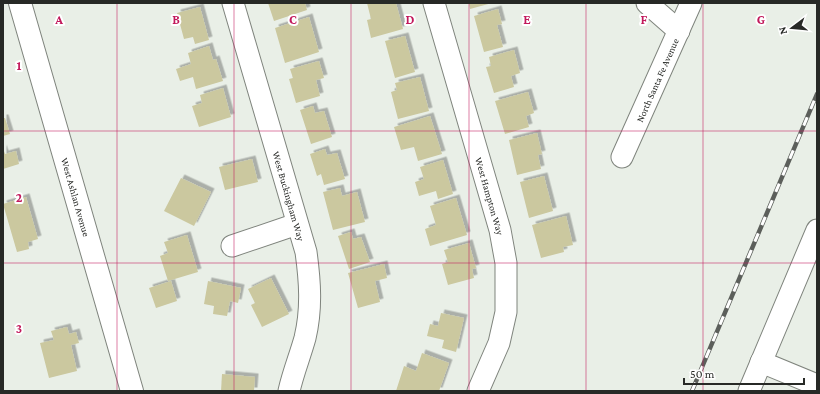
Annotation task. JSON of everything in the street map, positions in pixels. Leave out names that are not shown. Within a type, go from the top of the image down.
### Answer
[{"type":"main road","name":"West Ashlan Avenue","points":[[20,3],[132,391]]},
{"type":"street","name":"West Buckingham Way","points":[[233,3],[306,252],[309,274],[310,310],[305,336],[290,391]]},
{"type":"street","name":"West Hampton Way","points":[[434,3],[500,230],[506,264],[506,312],[499,342],[478,391]]},
{"type":"street","points":[[647,3],[679,31]]},
{"type":"street","name":"North Santa Fe Avenue","points":[[622,157],[691,3]]},
{"type":"street","points":[[232,246],[297,224]]},
{"type":"street","points":[[749,391],[817,230]]},
{"type":"street","points":[[761,362],[817,386]]},
{"type":"building","points":[[268,3],[305,3],[307,10],[274,21]]},
{"type":"building","points":[[367,3],[396,3],[403,29],[371,38],[367,20],[371,19]]},
{"type":"building","points":[[469,3],[492,3],[470,9]]},
{"type":"building","points":[[200,7],[209,40],[195,44],[193,37],[184,39],[177,13]]},
{"type":"building","points":[[498,9],[502,24],[497,25],[503,47],[484,52],[474,16]]},
{"type":"building","points":[[309,17],[319,52],[285,63],[275,28]]},
{"type":"building","points":[[405,36],[415,72],[395,78],[385,41]]},
{"type":"building","points":[[209,46],[213,60],[216,59],[223,81],[196,89],[193,77],[180,81],[176,69],[191,64],[188,53]]},
{"type":"building","points":[[514,50],[520,73],[511,76],[514,87],[494,93],[486,67],[491,66],[489,57]]},
{"type":"building","points":[[319,61],[324,78],[316,80],[320,96],[296,103],[289,79],[293,78],[290,69]]},
{"type":"building","points":[[420,77],[429,111],[398,119],[391,92],[397,90],[395,83]]},
{"type":"building","points":[[223,88],[231,117],[199,127],[192,106],[202,103],[200,95]]},
{"type":"building","points":[[528,92],[534,113],[526,116],[529,127],[505,134],[495,101]]},
{"type":"building","points":[[313,106],[315,113],[324,111],[332,137],[311,144],[300,110]]},
{"type":"building","points":[[430,116],[442,154],[418,161],[414,147],[401,150],[394,127]]},
{"type":"building","points":[[3,118],[5,118],[10,134],[3,136]]},
{"type":"building","points":[[537,133],[542,154],[538,155],[541,169],[517,175],[509,140]]},
{"type":"building","points":[[3,148],[5,154],[16,151],[19,164],[3,169]]},
{"type":"building","points":[[325,149],[327,155],[337,153],[345,179],[324,185],[321,174],[317,176],[310,154]]},
{"type":"building","points":[[252,159],[258,182],[225,190],[219,167]]},
{"type":"building","points":[[443,160],[453,194],[438,199],[436,191],[419,196],[415,182],[424,179],[420,167]]},
{"type":"building","points":[[544,176],[553,211],[529,218],[520,182]]},
{"type":"building","points":[[181,178],[211,192],[194,226],[164,211]]},
{"type":"building","points":[[340,188],[342,196],[357,192],[365,222],[333,230],[323,192]]},
{"type":"building","points":[[26,197],[38,239],[28,242],[29,249],[17,252],[3,204]]},
{"type":"building","points":[[456,198],[467,235],[430,246],[425,229],[436,225],[430,206]]},
{"type":"building","points":[[566,216],[573,245],[563,247],[564,252],[541,258],[532,225]]},
{"type":"building","points":[[351,232],[353,239],[361,237],[370,262],[349,269],[338,236]]},
{"type":"building","points":[[187,235],[198,272],[168,281],[160,256],[168,253],[164,242]]},
{"type":"building","points":[[469,243],[476,268],[472,269],[474,278],[448,285],[442,264],[448,262],[444,250]]},
{"type":"building","points":[[384,264],[387,278],[375,281],[380,302],[358,308],[348,273]]},
{"type":"building","points":[[271,278],[289,314],[262,327],[251,305],[255,303],[248,289]]},
{"type":"building","points":[[171,281],[177,301],[156,308],[149,288]]},
{"type":"building","points":[[208,281],[241,288],[238,303],[230,301],[227,316],[213,314],[214,306],[204,304]]},
{"type":"building","points":[[441,313],[464,318],[456,352],[442,348],[444,340],[427,336],[430,324],[438,326]]},
{"type":"building","points":[[67,327],[69,334],[76,332],[79,343],[71,345],[77,371],[49,378],[40,343],[54,340],[51,331]]},
{"type":"building","points":[[422,353],[449,363],[439,391],[396,391],[404,366],[416,371]]},
{"type":"building","points":[[222,374],[255,377],[254,391],[221,391]]},
{"type":"railway","points":[[692,391],[817,94]]}]
